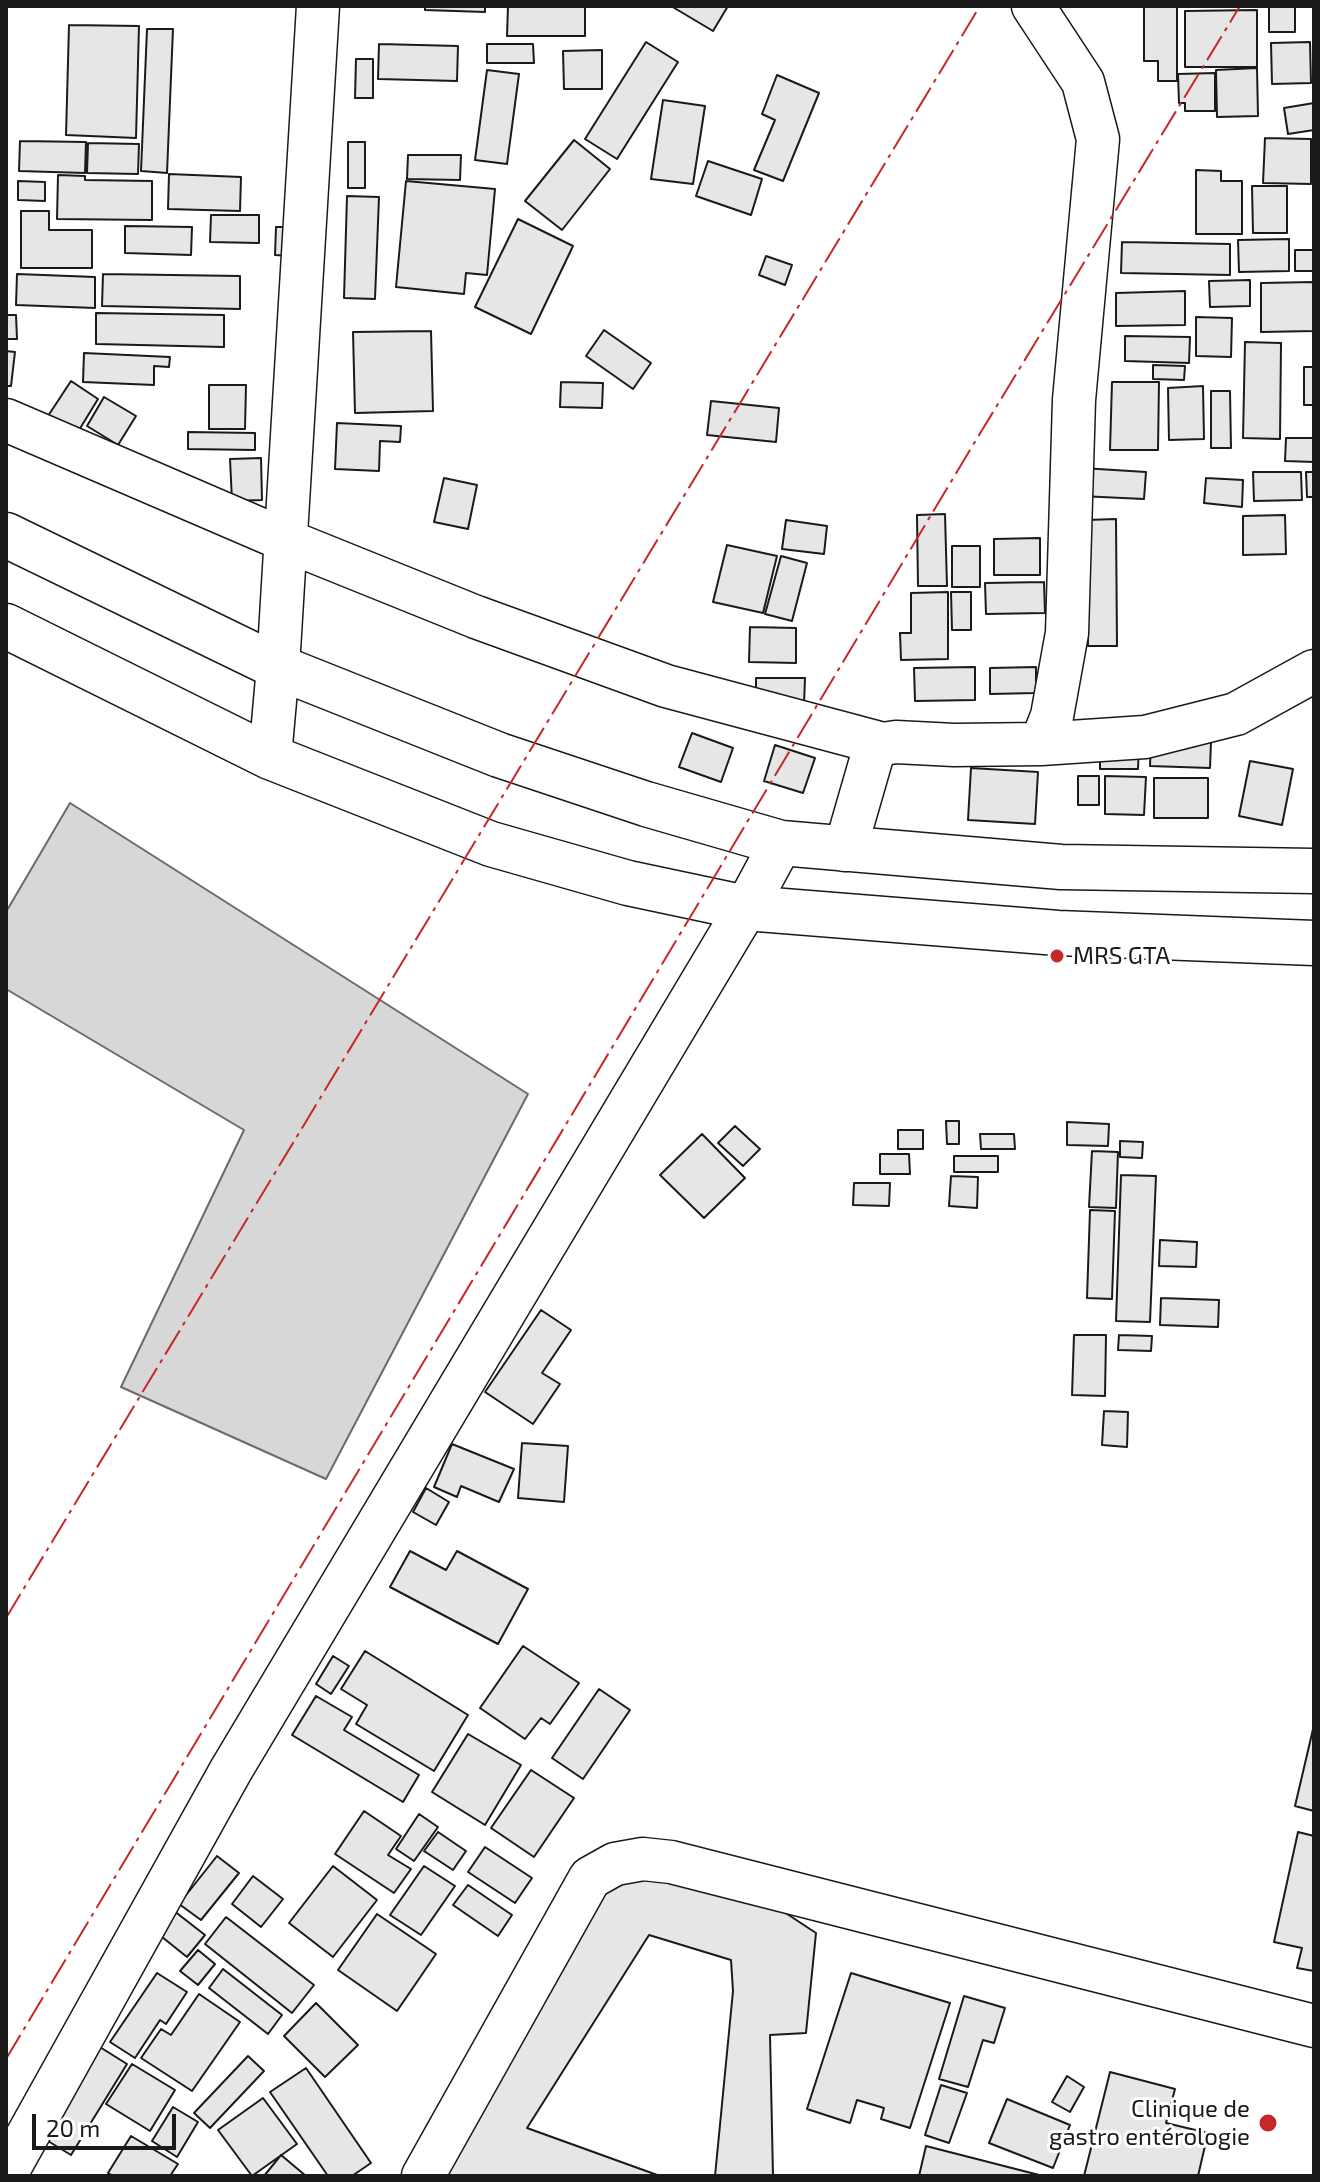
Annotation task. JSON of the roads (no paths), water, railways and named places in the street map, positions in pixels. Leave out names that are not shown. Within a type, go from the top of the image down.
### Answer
[{"type":"main road","points":[[6,535],[278,667],[499,755],[646,804],[781,843],[1061,867],[1314,871]]},
{"type":"main road","points":[[6,626],[270,757],[491,844],[628,883],[746,908],[1058,933],[1314,943]]},
{"type":"street","points":[[270,757],[318,6]]},
{"type":"street","points":[[1033,6],[1083,82],[1098,139],[1074,400],[1067,633],[1052,716],[1041,744]]},
{"type":"street","points":[[6,420],[285,540],[476,617],[666,686],[883,744],[1041,744],[1145,737],[1236,714],[1314,671]]},
{"type":"street","points":[[845,850],[873,753],[883,744]]},
{"type":"street","points":[[6,2174],[231,1770],[746,908],[781,843]]},
{"type":"street","points":[[423,2176],[590,1878],[615,1864],[643,1859],[687,1866],[1314,2026]]},
{"type":"place","name":"MRS GTA","points":[[1057,956]]},
{"type":"place","name":"Clinique de gastro entérologie","points":[[1268,2123]]}]
